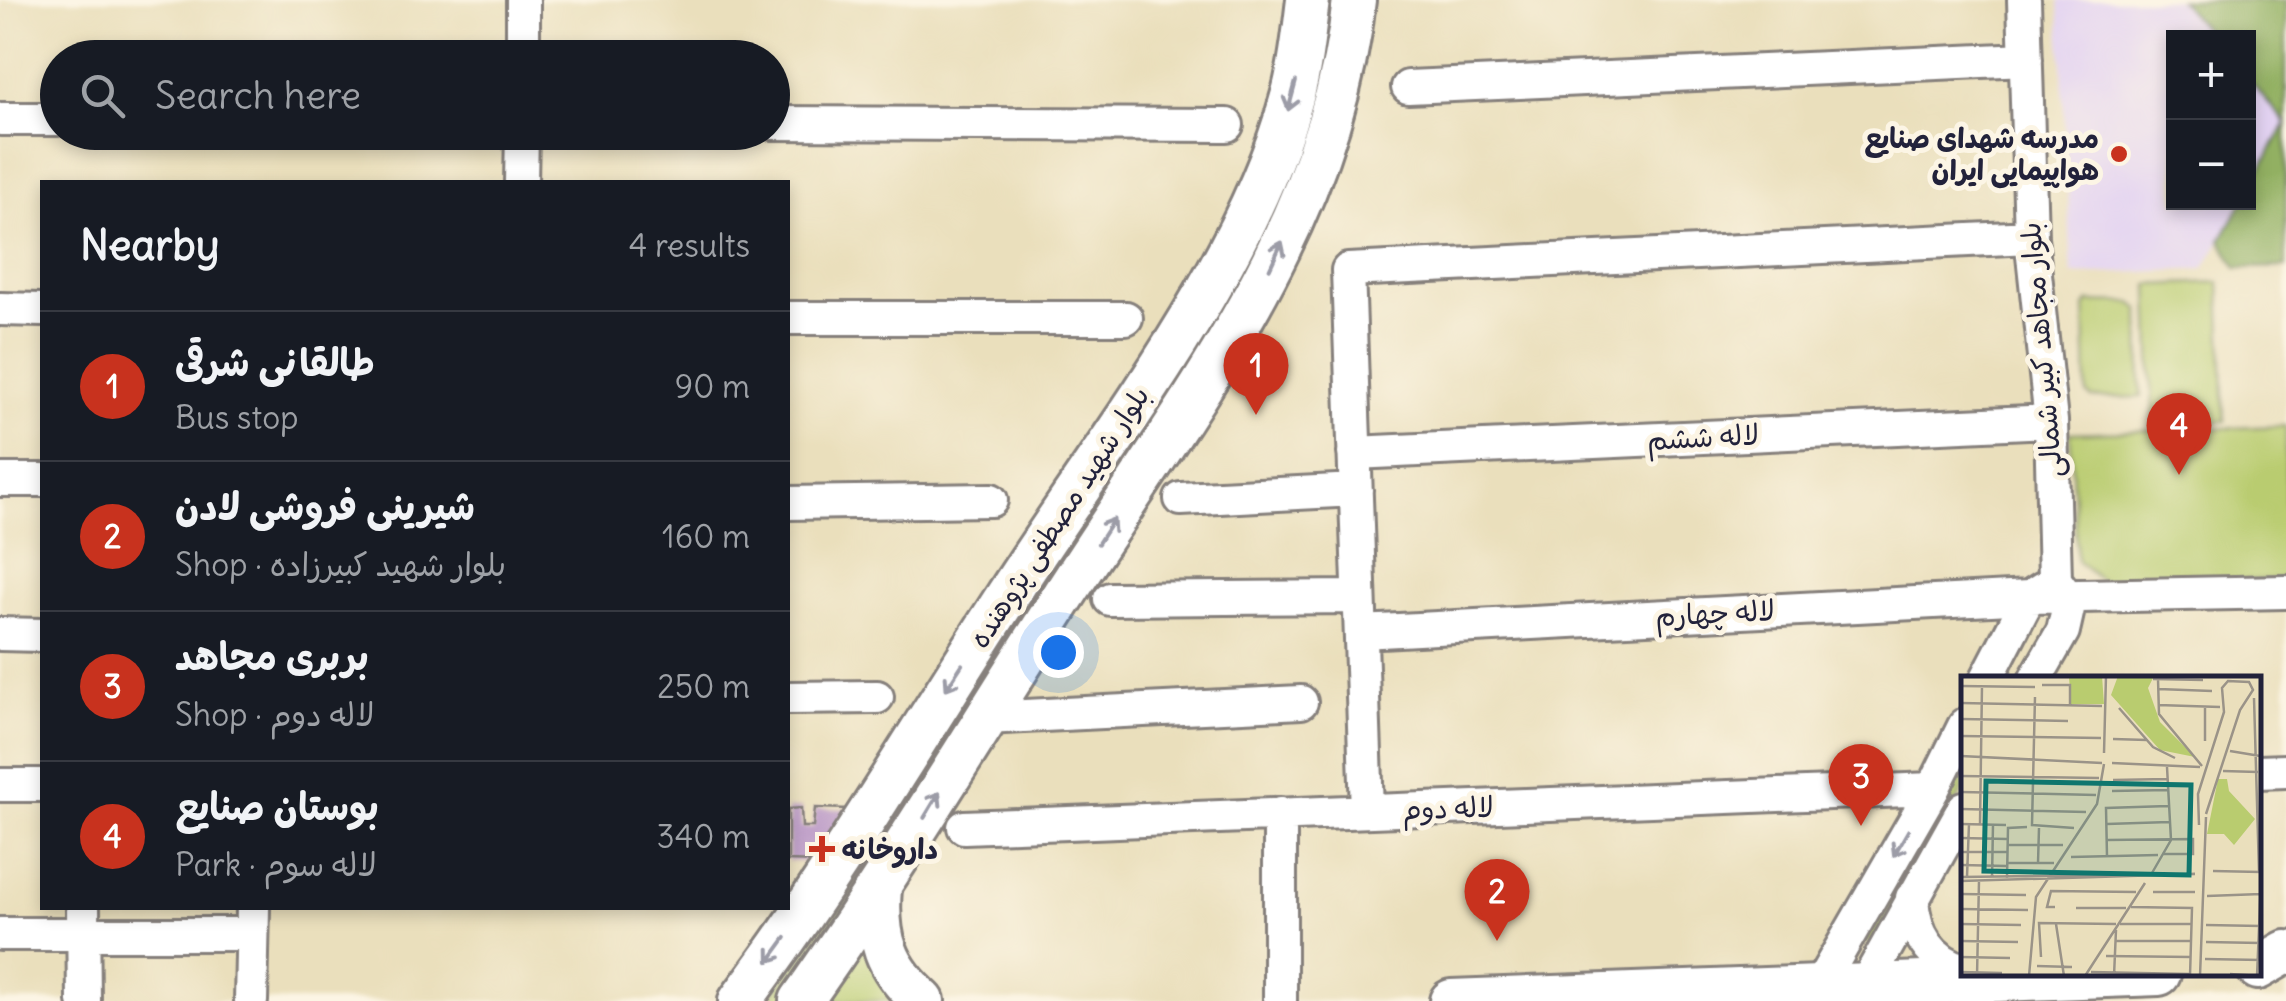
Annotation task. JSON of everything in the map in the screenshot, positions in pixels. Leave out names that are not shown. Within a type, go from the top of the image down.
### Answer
[{"type":"main road","name":"بلوار شهید مصطفی پژوهنده","points":[[740,1001],[834,869],[1077,486],[1192,316],[1268,168],[1292,99],[1308,0]]},
{"type":"main road","name":"بلوار شهید مصطفی پژوهنده","points":[[801,1001],[880,888],[1237,333],[1280,247],[1336,112],[1354,0]]},
{"type":"main road","points":[[880,888],[878,920],[884,955],[904,984],[923,1001]]},
{"type":"main road","points":[[2261,967],[2286,952]]},
{"type":"main road","points":[[2261,969],[2286,970]]},
{"type":"main road","points":[[1451,1001],[1961,975]]},
{"type":"street","points":[[523,0],[523,40]]},
{"type":"street","name":"بلوار مجاهد کبیر شمالی","points":[[2024,0],[2031,237],[2050,420],[2051,592],[2063,630],[2037,676]]},
{"type":"street","points":[[1408,87],[2026,59]]},
{"type":"street","points":[[0,118],[40,119]]},
{"type":"street","points":[[790,123],[1227,125]]},
{"type":"street","points":[[522,150],[522,180]]},
{"type":"street","points":[[1367,811],[1348,270],[2031,237]]},
{"type":"street","points":[[0,309],[40,310]]},
{"type":"street","points":[[790,318],[1126,318]]},
{"type":"street","name":"لاله ششم","points":[[1354,453],[2050,420]]},
{"type":"street","points":[[0,480],[40,480]]},
{"type":"street","points":[[1181,499],[1356,490]]},
{"type":"street","points":[[790,503],[990,500]]},
{"type":"street","name":"بلوار مجاهد کبیر شمالی","points":[[1988,676],[2051,592]]},
{"type":"street","name":"لاله چهارم","points":[[1360,632],[2051,592],[2286,592]]},
{"type":"street","points":[[1110,600],[1360,596]]},
{"type":"street","points":[[0,634],[40,634]]},
{"type":"street","points":[[790,698],[877,697]]},
{"type":"street","points":[[986,718],[1301,702]]},
{"type":"street","points":[[1821,983],[1933,789],[1961,732]]},
{"type":"street","points":[[2261,772],[2286,771]]},
{"type":"street","points":[[0,784],[40,785]]},
{"type":"street","name":"لاله دوم","points":[[964,827],[1933,789]]},
{"type":"street","points":[[1867,982],[1961,813]]},
{"type":"street","points":[[1280,814],[1280,1001]]},
{"type":"street","points":[[1912,898],[1920,937],[1934,954],[1961,967]]},
{"type":"street","points":[[83,921],[84,1001]]},
{"type":"street","points":[[0,934],[83,921],[252,921],[251,1001]]},
{"type":"shaded area","name":"مدرسه شهدای صنایع هواپیمایی ایران","points":[[2059,0],[2179,0],[2205,30],[2166,30],[2166,210],[2238,210],[2204,269],[2072,275]]},
{"type":"shaded area","points":[[2256,88],[2286,123],[2256,177]]},
{"type":"green space","points":[[1319,0],[1331,0],[1294,157],[1241,285],[786,1001],[768,1001],[1157,416],[1209,327]]},
{"type":"green space","points":[[2179,0],[2286,0],[2286,123],[2256,88],[2256,30],[2205,30]]},
{"type":"green space","points":[[2286,123],[2286,267],[2237,268],[2221,240],[2238,210],[2256,210],[2256,177]]},
{"type":"green space","points":[[2220,282],[2225,421],[2153,423],[2149,285]]},
{"type":"green space","points":[[2089,302],[2133,303],[2140,309],[2141,397],[2092,398],[2087,394],[2085,307]]},
{"type":"green space","points":[[2286,426],[2286,579],[2107,586],[2077,561],[2070,433]]},
{"type":"green space","points":[[1961,750],[1961,794],[1873,940],[1860,943]]},
{"type":"green space","points":[[867,931],[903,1001],[822,1001]]},
{"type":"building","points":[[801,808],[802,827],[813,827],[815,808],[850,809],[817,862],[790,861],[790,809]]},
{"type":"place","name":"مدرسه شهدای صنایع هواپیمایی ایران","points":[[2119,154]]},
{"type":"place","name":"طالقانی شرقی","points":[[1256,415]]},
{"type":"place","name":"بوستان صنایع","points":[[2179,475]]},
{"type":"place","name":"بربری مجاهد","points":[[1861,826]]},
{"type":"place","name":"داروخانه","points":[[822,849]]},
{"type":"place","name":"شیرینی فروشی لادن","points":[[1497,941]]}]
